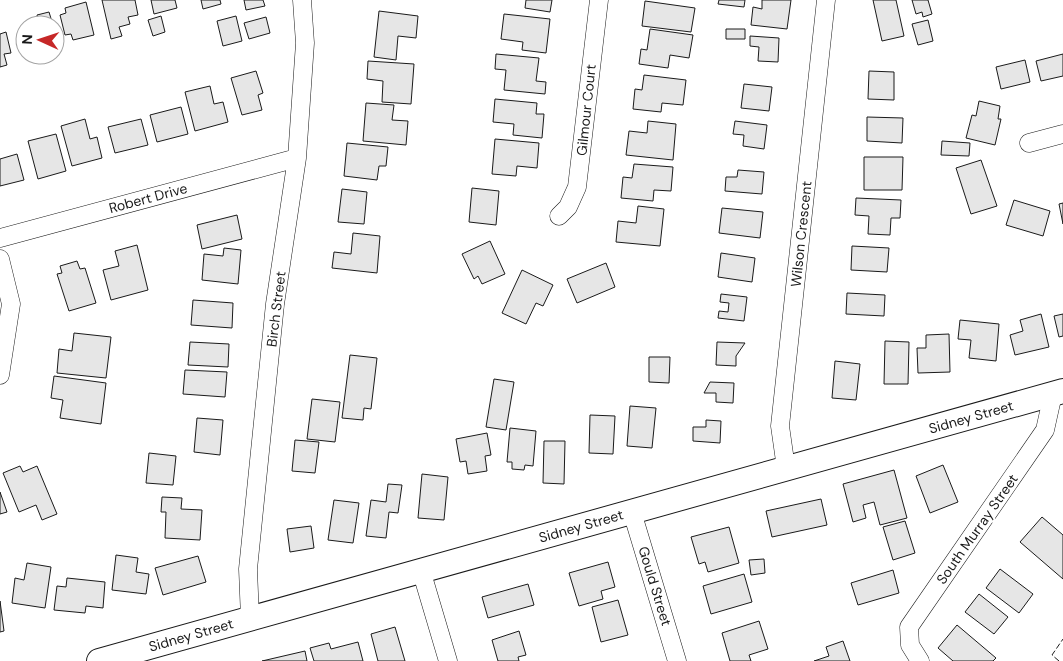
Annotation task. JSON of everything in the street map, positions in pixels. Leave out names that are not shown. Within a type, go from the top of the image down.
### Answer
[{"type":"main road","name":"Sidney Street","points":[[99,661],[1058,392]]},
{"type":"street","name":"Birch Street","points":[[250,618],[248,569],[275,304],[297,158],[305,43],[302,0]]},
{"type":"street","name":"Gilmour Court","points":[[559,216],[568,206],[577,187],[599,0]]},
{"type":"street","name":"Wilson Crescent","points":[[786,468],[780,426],[826,0]]},
{"type":"street","points":[[1029,144],[1063,134]]},
{"type":"street","name":"Robert Drive","points":[[0,238],[297,158]]},
{"type":"street","points":[[0,259],[10,304],[0,375]]},
{"type":"street","name":"South Murray Street","points":[[920,661],[910,645],[909,627],[1045,430],[1058,392]]},
{"type":"street","name":"Gould Street","points":[[632,512],[677,661]]},
{"type":"street","points":[[421,570],[448,661]]},
{"type":"building","points":[[102,0],[135,0],[138,15],[128,17],[130,24],[119,27],[122,36],[111,39]]},
{"type":"building","points":[[151,0],[175,0],[177,8],[154,14]]},
{"type":"building","points":[[201,0],[220,0],[221,4],[203,9]]},
{"type":"building","points":[[244,0],[263,0],[265,6],[246,10]]},
{"type":"building","points":[[526,0],[552,0],[550,12],[525,8]]},
{"type":"building","points":[[719,0],[745,0],[744,7],[718,4]]},
{"type":"building","points":[[762,0],[791,0],[787,29],[751,25],[753,7],[762,9]]},
{"type":"building","points":[[873,0],[896,0],[904,36],[882,41]]},
{"type":"building","points":[[912,0],[928,0],[932,14],[923,17],[922,12],[916,14]]},
{"type":"building","points":[[645,1],[695,8],[691,32],[642,26]]},
{"type":"building","points":[[86,2],[94,35],[73,40],[71,34],[65,35],[65,15],[60,15],[66,13],[65,8]]},
{"type":"building","points":[[379,11],[418,16],[416,38],[398,36],[396,60],[374,57]]},
{"type":"building","points":[[49,12],[50,15],[37,15]]},
{"type":"building","points":[[504,14],[550,19],[546,53],[522,50],[523,42],[501,39]]},
{"type":"building","points":[[161,16],[165,32],[153,36],[148,20]]},
{"type":"building","points":[[236,16],[242,41],[223,46],[217,21]]},
{"type":"building","points":[[266,17],[270,33],[249,39],[244,23]]},
{"type":"building","points":[[928,20],[933,41],[918,45],[912,24]]},
{"type":"building","points":[[650,29],[693,35],[689,58],[670,55],[668,68],[639,64],[641,49],[647,50]]},
{"type":"building","points":[[726,29],[745,29],[745,39],[726,39]]},
{"type":"building","points":[[6,32],[11,53],[4,54],[7,65],[0,67],[0,34]]},
{"type":"building","points":[[750,36],[779,38],[778,62],[758,61],[759,47],[750,46]]},
{"type":"building","points":[[496,54],[539,58],[536,81],[546,82],[545,94],[504,90],[506,70],[495,69]]},
{"type":"building","points":[[1063,54],[1063,76],[1041,81],[1036,61]]},
{"type":"building","points":[[1025,60],[1030,82],[1001,89],[996,67]]},
{"type":"building","points":[[368,61],[414,64],[411,104],[382,102],[383,81],[367,79]]},
{"type":"building","points":[[256,71],[263,93],[258,95],[262,110],[242,115],[231,78]]},
{"type":"building","points":[[869,71],[894,72],[894,100],[868,99]]},
{"type":"building","points":[[644,75],[686,80],[683,105],[662,103],[661,112],[633,109],[635,89],[642,90]]},
{"type":"building","points":[[744,84],[772,87],[769,111],[741,108]]},
{"type":"building","points":[[210,86],[214,104],[223,102],[228,122],[195,131],[185,92]]},
{"type":"building","points":[[495,99],[537,103],[536,114],[544,114],[542,138],[513,135],[514,124],[493,122]]},
{"type":"building","points":[[979,101],[1000,106],[998,119],[1001,119],[995,145],[966,138],[972,115],[976,116]]},
{"type":"building","points":[[366,103],[394,105],[392,120],[408,121],[406,145],[363,141]]},
{"type":"building","points":[[181,107],[188,134],[157,142],[150,115]]},
{"type":"building","points":[[867,117],[903,118],[902,143],[867,141]]},
{"type":"building","points":[[85,119],[90,139],[97,137],[102,158],[72,166],[61,126]]},
{"type":"building","points":[[141,119],[148,145],[115,153],[108,127]]},
{"type":"building","points":[[648,121],[676,124],[673,160],[626,155],[629,131],[647,133]]},
{"type":"building","points":[[735,121],[767,125],[764,149],[743,146],[744,135],[733,134]]},
{"type":"building","points":[[56,134],[66,171],[38,179],[28,141]]},
{"type":"building","points":[[495,139],[539,143],[537,168],[517,166],[516,176],[492,174]]},
{"type":"building","points":[[942,141],[970,143],[969,156],[941,155]]},
{"type":"building","points":[[347,143],[388,147],[386,166],[379,166],[377,180],[344,176]]},
{"type":"building","points":[[17,154],[24,180],[0,186],[0,159]]},
{"type":"building","points":[[864,157],[903,157],[902,190],[864,190]]},
{"type":"building","points":[[981,160],[997,206],[971,214],[956,168]]},
{"type":"building","points":[[634,164],[673,167],[671,191],[654,190],[653,201],[621,198],[623,177],[632,178]]},
{"type":"building","points":[[738,170],[764,172],[762,194],[725,191],[726,177],[737,177]]},
{"type":"building","points":[[472,188],[499,191],[496,225],[469,222]]},
{"type":"building","points":[[342,189],[367,192],[364,224],[338,222]]},
{"type":"building","points":[[856,198],[901,200],[900,218],[891,218],[890,235],[868,234],[869,216],[855,215]]},
{"type":"building","points":[[1014,200],[1050,211],[1043,236],[1006,225]]},
{"type":"building","points":[[1063,203],[1063,224],[1059,204]]},
{"type":"building","points":[[638,206],[664,209],[660,246],[616,242],[618,221],[636,223]]},
{"type":"building","points":[[722,208],[763,212],[760,238],[719,233]]},
{"type":"building","points":[[237,215],[242,239],[202,249],[197,225]]},
{"type":"building","points":[[353,233],[380,236],[377,273],[332,268],[334,252],[351,254]]},
{"type":"building","points":[[490,241],[505,274],[482,284],[478,276],[474,279],[462,254]]},
{"type":"building","points":[[137,245],[148,290],[111,300],[103,270],[119,266],[115,251]]},
{"type":"building","points":[[852,246],[889,248],[887,272],[851,270]]},
{"type":"building","points":[[224,248],[241,250],[238,284],[202,280],[204,254],[223,256]]},
{"type":"building","points":[[721,253],[755,258],[752,282],[718,277]]},
{"type":"building","points":[[77,261],[80,269],[85,268],[96,303],[69,311],[57,274],[62,273],[60,266]]},
{"type":"building","points":[[606,263],[615,287],[577,303],[567,279]]},
{"type":"building","points":[[522,270],[553,285],[543,306],[536,303],[526,324],[502,313]]},
{"type":"building","points":[[847,293],[885,295],[884,316],[846,314]]},
{"type":"building","points":[[721,294],[747,297],[744,321],[718,318],[719,311],[728,312],[729,303],[720,302]]},
{"type":"building","points":[[193,300],[233,303],[232,328],[191,325]]},
{"type":"building","points":[[1041,314],[1049,347],[1015,355],[1010,335],[1023,331],[1020,320]]},
{"type":"building","points":[[1063,314],[1063,336],[1059,337],[1054,316]]},
{"type":"building","points":[[960,320],[999,324],[996,361],[969,358],[971,340],[958,339]]},
{"type":"building","points":[[74,333],[111,337],[106,378],[57,373],[59,349],[72,351]]},
{"type":"building","points":[[949,334],[950,372],[918,373],[917,348],[926,348],[926,335]]},
{"type":"building","points":[[885,341],[909,342],[908,384],[884,384]]},
{"type":"building","points":[[190,342],[229,344],[228,367],[188,365]]},
{"type":"building","points":[[717,342],[745,343],[736,356],[736,366],[716,365]]},
{"type":"building","points":[[350,355],[377,358],[371,409],[364,408],[363,420],[342,418]]},
{"type":"building","points":[[649,357],[670,357],[669,383],[649,382]]},
{"type":"building","points":[[835,361],[860,364],[856,400],[832,398]]},
{"type":"building","points":[[185,370],[227,372],[225,397],[183,394]]},
{"type":"building","points":[[54,376],[106,383],[101,424],[60,418],[63,400],[51,398]]},
{"type":"building","points":[[494,379],[514,382],[506,430],[486,427]]},
{"type":"building","points":[[710,382],[734,383],[733,403],[716,402],[716,393],[704,393]]},
{"type":"building","points":[[312,399],[340,402],[335,442],[307,439]]},
{"type":"building","points":[[630,406],[656,408],[652,448],[627,446]]},
{"type":"building","points":[[590,415],[615,416],[613,454],[589,453]]},
{"type":"building","points":[[197,418],[223,420],[220,455],[194,452]]},
{"type":"building","points":[[706,420],[721,421],[720,443],[693,441],[693,427],[706,427]]},
{"type":"building","points":[[510,428],[536,431],[533,466],[525,465],[524,470],[512,469],[512,462],[507,462]]},
{"type":"building","points":[[487,433],[491,455],[485,456],[487,471],[468,474],[466,461],[460,462],[456,439]]},
{"type":"building","points":[[295,440],[319,442],[315,473],[292,471]]},
{"type":"building","points":[[544,441],[565,441],[564,484],[543,483]]},
{"type":"building","points":[[149,453],[176,456],[173,485],[146,483]]},
{"type":"building","points":[[943,465],[958,502],[930,513],[916,476]]},
{"type":"building","points":[[20,466],[23,472],[37,466],[57,514],[42,520],[36,505],[19,512],[3,473]]},
{"type":"building","points":[[894,470],[907,518],[880,525],[874,502],[863,505],[866,518],[853,522],[843,484]]},
{"type":"building","points":[[422,474],[448,477],[444,520],[418,518]]},
{"type":"building","points":[[388,484],[402,485],[398,513],[389,512],[386,538],[366,536],[371,500],[386,502]]},
{"type":"building","points":[[0,492],[7,512],[0,514]]},
{"type":"building","points":[[162,497],[182,498],[181,509],[202,510],[200,540],[165,538],[166,512],[161,512]]},
{"type":"building","points":[[821,499],[827,525],[772,537],[766,511]]},
{"type":"building","points":[[334,500],[359,503],[353,543],[328,540]]},
{"type":"building","points":[[1042,517],[1063,535],[1063,579],[1020,542]]},
{"type":"building","points":[[905,521],[915,553],[893,560],[883,527]]},
{"type":"building","points":[[311,526],[314,548],[290,552],[287,529]]},
{"type":"building","points":[[729,527],[739,563],[708,572],[705,562],[699,564],[691,537]]},
{"type":"building","points":[[116,555],[138,558],[136,572],[149,574],[146,594],[112,590]]},
{"type":"building","points":[[198,556],[206,582],[163,595],[155,568]]},
{"type":"building","points":[[764,559],[765,573],[751,575],[749,560]]},
{"type":"building","points":[[608,562],[615,587],[601,591],[603,599],[579,606],[569,573]]},
{"type":"building","points":[[27,563],[51,567],[45,608],[12,603],[15,578],[24,580]]},
{"type":"building","points":[[1000,569],[1033,594],[1019,613],[986,588]]},
{"type":"building","points":[[893,570],[899,593],[858,605],[851,583]]},
{"type":"building","points":[[744,574],[752,602],[711,614],[703,586]]},
{"type":"building","points":[[67,578],[105,582],[103,608],[86,606],[85,613],[54,610],[57,586],[66,587]]},
{"type":"building","points":[[528,584],[534,605],[488,618],[482,597]]},
{"type":"building","points":[[979,594],[1008,617],[994,634],[965,612]]},
{"type":"building","points":[[618,600],[628,635],[601,642],[592,607]]},
{"type":"building","points":[[0,601],[4,631],[0,632]]},
{"type":"building","points":[[759,621],[768,649],[749,655],[751,661],[730,661],[722,633]]},
{"type":"building","points":[[957,625],[996,658],[993,661],[953,661],[938,648]]},
{"type":"building","points":[[395,627],[405,661],[378,661],[371,634]]},
{"type":"building","points":[[519,631],[526,655],[518,657],[519,661],[498,661],[492,640]]},
{"type":"building","points":[[843,641],[850,661],[814,661],[829,656],[826,647]]},
{"type":"building","points":[[358,642],[363,661],[314,661],[310,648],[329,643],[331,649]]},
{"type":"building","points":[[305,651],[307,661],[262,661]]},
{"type":"fence","points":[[1059,661],[1052,655],[1063,639]]}]
